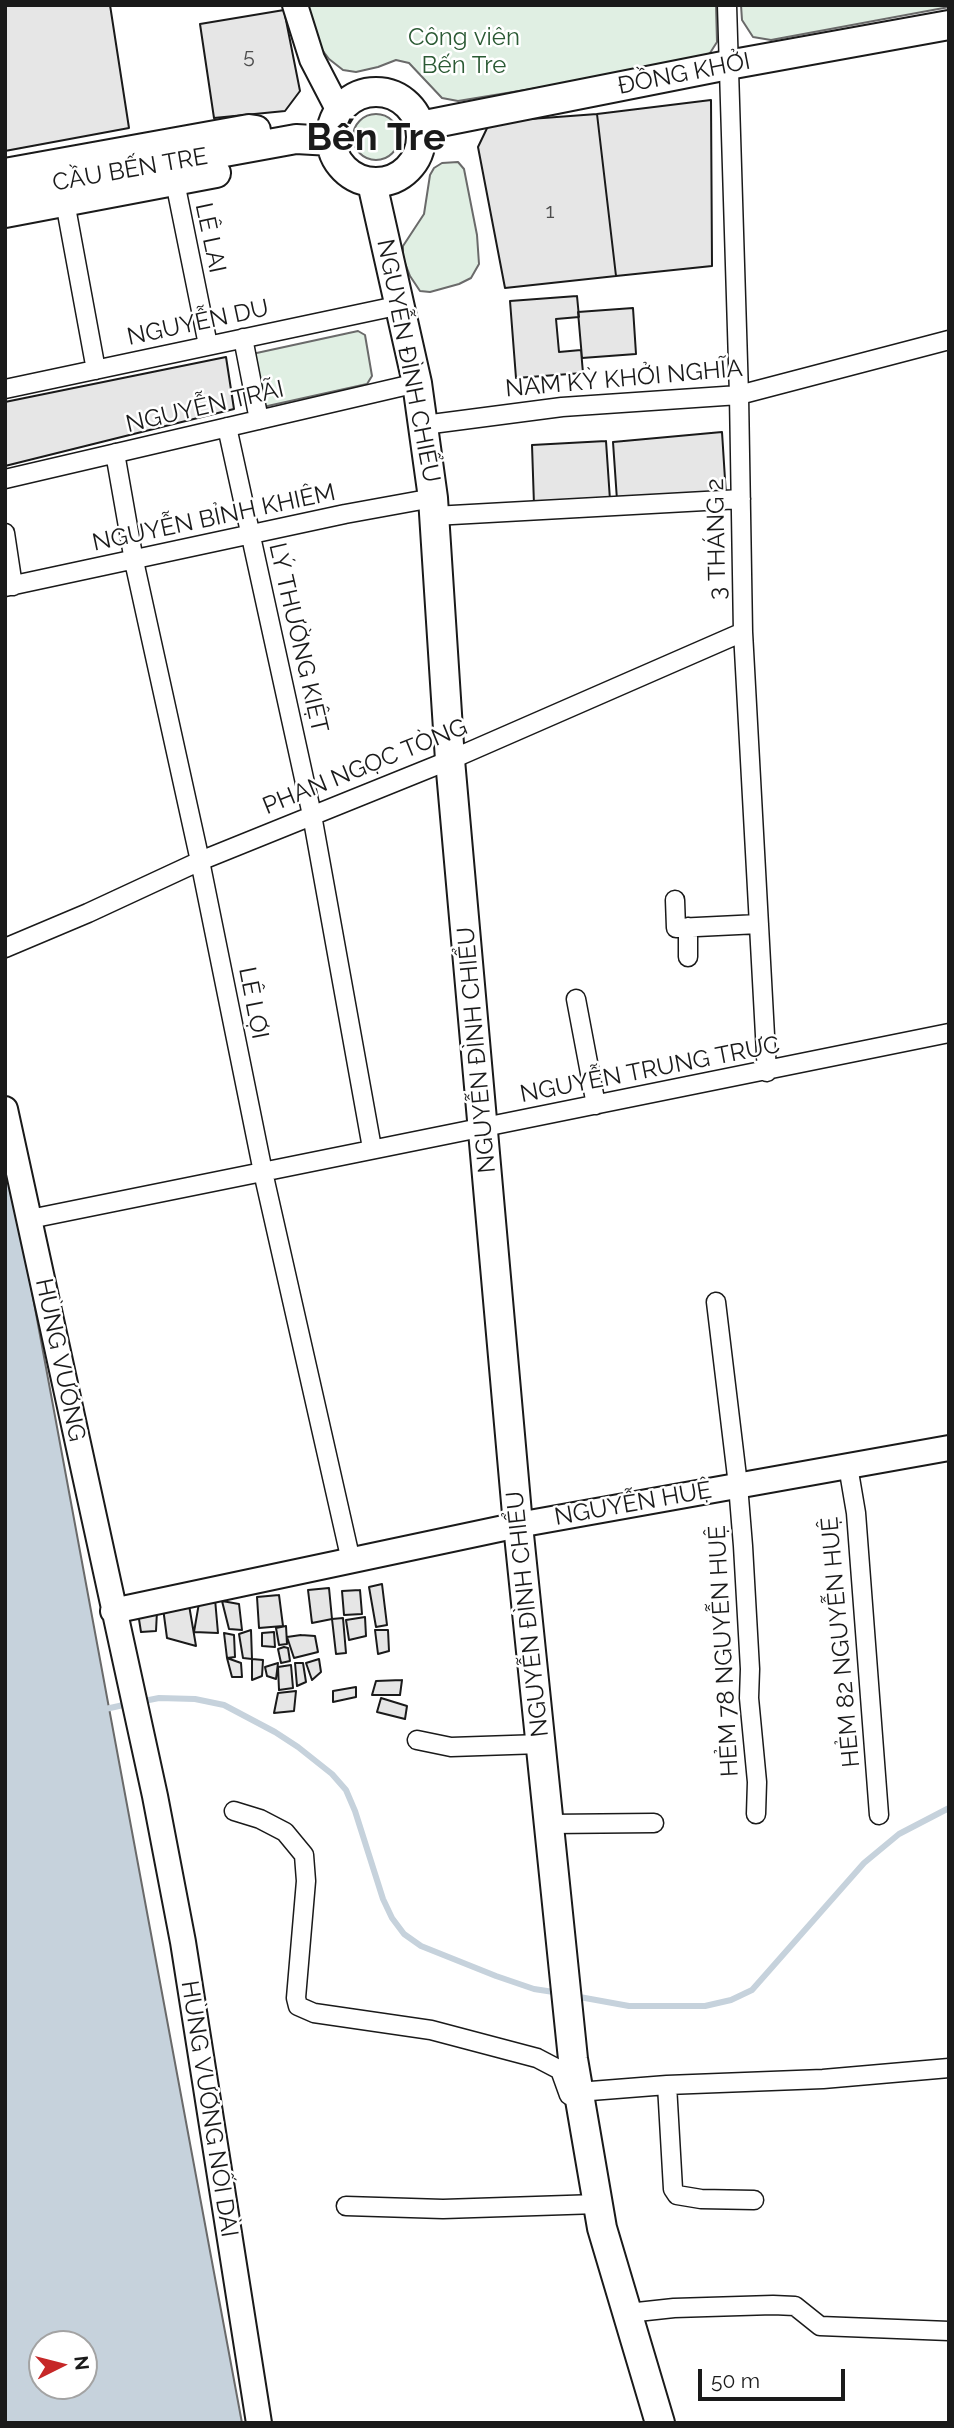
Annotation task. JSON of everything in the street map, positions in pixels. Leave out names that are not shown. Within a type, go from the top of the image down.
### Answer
[{"type":"main road","name":"ĐỒNG KHỞI","points":[[420,126],[728,65],[949,25]]},
{"type":"main road","points":[[381,92],[394,96],[414,113],[420,126],[418,154],[410,167],[400,176],[386,181],[372,183],[349,173],[340,165],[334,154],[332,129],[339,111],[354,98],[367,93],[381,92]]},
{"type":"main road","points":[[5,173],[248,129],[296,139],[331,141]]},
{"type":"main road","points":[[5,213],[257,164],[296,139]]},
{"type":"main road","name":"CẦU BẾN TRE","points":[[5,192],[296,139]]},
{"type":"main road","name":"NGUYỄN ĐÌNH CHIỂU","points":[[372,183],[417,383],[434,507],[450,760],[518,1525],[559,1921],[564,2063]]},
{"type":"main road","points":[[564,2063],[578,2092],[603,2228],[660,2423]]},
{"type":"street","points":[[295,5],[312,60],[339,111]]},
{"type":"street","name":"3 THÁNG 2","points":[[727,5],[743,632],[767,1072]]},
{"type":"street","name":"LÊ LAI","points":[[174,182],[208,345]]},
{"type":"street","points":[[65,202],[96,370]]},
{"type":"street","name":"NGUYỄN DU","points":[[5,389],[401,304]]},
{"type":"street","points":[[243,338],[259,420]]},
{"type":"street","name":"NAM KỲ KHỞI NGHĨA","points":[[424,425],[562,407],[739,395],[949,340]]},
{"type":"street","name":"NGUYỄN TRÃI","points":[[5,479],[417,383]]},
{"type":"street","name":"LÝ THƯỜNG KIỆT","points":[[227,427],[312,815],[372,1148]]},
{"type":"street","name":"LÊ LỢI","points":[[115,453],[134,561],[200,861],[263,1172],[351,1561]]},
{"type":"street","name":"NGUYỄN BỈNH KHIÊM","points":[[9,586],[250,535],[434,507],[741,499]]},
{"type":"street","points":[[5,533],[9,586]]},
{"type":"street","name":"PHAN NGỌC TÒNG","points":[[5,948],[200,861],[450,760],[743,632]]},
{"type":"street","points":[[675,900],[676,928],[759,924]]},
{"type":"street","points":[[688,927],[688,957]]},
{"type":"street","points":[[576,999],[596,1105]]},
{"type":"street","name":"NGUYỄN TRUNG TRỰC","points":[[30,1219],[372,1148],[767,1072],[949,1033]]},
{"type":"street","name":"HÙNG VƯƠNG","points":[[5,1109],[155,1796]]},
{"type":"street","name":"HẺM 78 NGUYỄN HUỆ","points":[[716,1302],[738,1485],[757,1782],[756,1814]]},
{"type":"street","name":"NGUYỄN HUỆ","points":[[116,1621],[351,1561],[518,1525],[949,1448]]},
{"type":"street","name":"HẺM 82 NGUYỄN HUỆ","points":[[848,1466],[857,1526],[879,1815]]},
{"type":"street","points":[[417,1740],[451,1747],[541,1744]]},
{"type":"street","name":"HÙNG VƯƠNG NỐI DÀI","points":[[155,1796],[185,1956],[259,2423]]},
{"type":"street","points":[[234,1811],[260,1819],[285,1832],[304,1855],[306,1881],[296,1998],[298,2006],[314,2013],[430,2030],[564,2063],[565,2082],[574,2111],[585,2133]]},
{"type":"street","points":[[549,1824],[654,1823]]},
{"type":"street","points":[[578,2092],[667,2085],[823,2079],[948,2068],[949,2076]]},
{"type":"street","points":[[667,2085],[673,2189],[677,2195],[701,2199],[754,2200]]},
{"type":"street","points":[[346,2206],[443,2209],[598,2204]]},
{"type":"street","points":[[628,2314],[674,2308],[795,2306],[820,2326],[949,2331]]},
{"type":"green space","name":"Công viên Bến Tre","points":[[307,5],[716,5],[717,42],[710,53],[696,62],[458,101],[442,98],[409,63],[396,60],[356,72],[343,70],[329,59],[320,47]]},
{"type":"green space","points":[[741,5],[949,7],[771,40],[753,37],[742,20]]},
{"type":"green space","points":[[376,114],[392,121],[399,137],[392,153],[376,160],[360,153],[353,137],[360,121]]},
{"type":"green space","points":[[458,162],[464,169],[477,235],[479,264],[471,278],[459,284],[430,292],[420,291],[403,258],[403,246],[424,214],[430,175],[434,168],[442,163]]},
{"type":"green space","points":[[358,331],[365,335],[372,376],[367,384],[263,407],[252,354]]},
{"type":"shaded area","points":[[5,1146],[242,2423],[5,2423]]},
{"type":"building","points":[[5,5],[110,5],[129,128],[5,151]]},
{"type":"building","points":[[284,10],[300,91],[285,111],[214,118],[200,24]]},
{"type":"building","points":[[711,100],[712,266],[616,276],[597,114]]},
{"type":"building","points":[[597,114],[616,276],[505,288],[478,147],[490,122]]},
{"type":"building","points":[[577,296],[579,317],[556,319],[559,352],[581,350],[583,373],[516,378],[510,301]]},
{"type":"building","points":[[633,308],[636,354],[582,358],[578,312]]},
{"type":"building","points":[[226,357],[234,409],[5,466],[5,402]]},
{"type":"building","points":[[722,432],[726,495],[617,500],[613,442]]},
{"type":"building","points":[[606,441],[610,500],[534,505],[532,445]]},
{"type":"building","points":[[382,1584],[387,1625],[376,1627],[369,1587]]},
{"type":"building","points":[[329,1588],[332,1619],[312,1623],[308,1590]]},
{"type":"building","points":[[360,1590],[362,1614],[344,1615],[342,1591]]},
{"type":"building","points":[[279,1595],[283,1626],[259,1628],[257,1597]]},
{"type":"building","points":[[215,1599],[218,1633],[194,1632],[199,1603]]},
{"type":"building","points":[[222,1601],[239,1604],[242,1630],[229,1629]]},
{"type":"building","points":[[189,1605],[196,1646],[167,1638],[163,1608]]},
{"type":"building","points":[[157,1611],[156,1631],[141,1632],[138,1613]]},
{"type":"building","points":[[365,1617],[366,1636],[349,1640],[346,1620]]},
{"type":"building","points":[[343,1618],[346,1653],[336,1654],[332,1619]]},
{"type":"building","points":[[286,1626],[287,1644],[279,1645],[276,1628]]},
{"type":"building","points":[[251,1630],[252,1659],[243,1658],[239,1634]]},
{"type":"building","points":[[375,1630],[388,1630],[389,1651],[378,1654]]},
{"type":"building","points":[[274,1632],[275,1647],[262,1646],[262,1633]]},
{"type":"building","points":[[224,1633],[234,1635],[235,1657],[227,1658]]},
{"type":"building","points":[[315,1636],[318,1652],[294,1658],[287,1637]]},
{"type":"building","points":[[288,1648],[290,1661],[281,1663],[278,1649]]},
{"type":"building","points":[[227,1658],[241,1663],[242,1677],[232,1677]]},
{"type":"building","points":[[252,1659],[263,1660],[262,1676],[252,1680]]},
{"type":"building","points":[[319,1659],[321,1672],[312,1680],[306,1663]]},
{"type":"building","points":[[278,1663],[276,1679],[267,1676],[265,1667]]},
{"type":"building","points":[[295,1663],[303,1663],[306,1682],[297,1686]]},
{"type":"building","points":[[291,1665],[293,1688],[279,1690],[278,1667]]},
{"type":"building","points":[[402,1680],[400,1695],[372,1695],[376,1681]]},
{"type":"building","points":[[356,1687],[356,1697],[333,1702],[333,1691]]},
{"type":"building","points":[[296,1691],[294,1711],[274,1713],[278,1693]]},
{"type":"building","points":[[381,1698],[407,1706],[405,1719],[377,1712]]},
{"type":"waterway","points":[[139,1702],[159,1698],[195,1699],[224,1705],[298,1747],[332,1774],[346,1790],[383,1899],[404,1934],[421,1946],[496,1976],[534,1989],[560,1993]]},
{"type":"waterway","points":[[101,1710],[128,1704]]},
{"type":"waterway","points":[[574,1996],[629,2006],[705,2006],[731,2000],[752,1990],[864,1863],[899,1834],[949,1808]]},
{"type":"district","name":"Bến Tre","points":[[376,139]]}]
